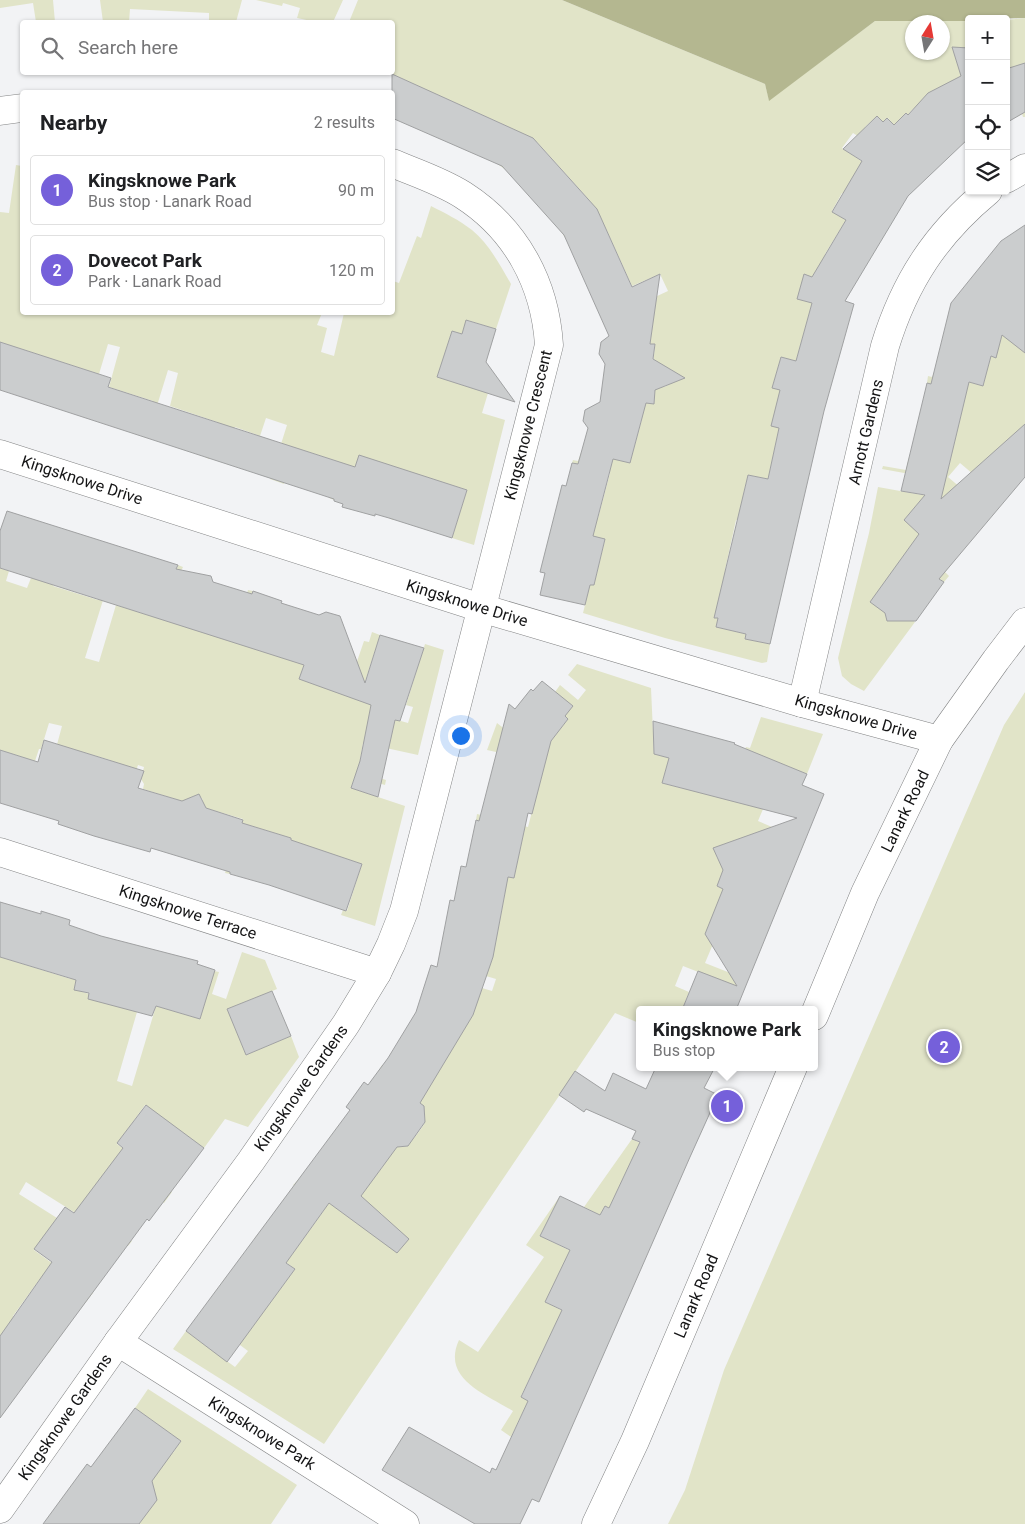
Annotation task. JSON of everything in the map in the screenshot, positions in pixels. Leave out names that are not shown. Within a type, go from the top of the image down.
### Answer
[{"type":"street","points":[[0,111],[20,108]]},
{"type":"street","name":"Kingsknowe Crescent","points":[[395,164],[441,183],[462,195],[485,211],[500,225],[525,258],[536,281],[546,315],[549,345],[481,608]]},
{"type":"street","points":[[1010,177],[1025,168]]},
{"type":"street","name":"Arnott Gardens","points":[[802,702],[885,346],[893,320],[903,297],[926,257],[944,233],[983,195]]},
{"type":"street","name":"Kingsknowe Drive","points":[[0,454],[481,608],[939,740]]},
{"type":"street","name":"Kingsknowe Gardens","points":[[0,1509],[279,1120],[354,1012],[377,973],[404,911],[481,608]]},
{"type":"street","name":"Lanark Road","points":[[818,1007],[866,893],[939,740],[1025,622]]},
{"type":"street","name":"Kingsknowe Terrace","points":[[0,852],[377,973]]},
{"type":"street","name":"Lanark Road","points":[[596,1524],[635,1441],[791,1071]]},
{"type":"street","name":"Kingsknowe Park","points":[[118,1342],[405,1524]]},
{"type":"green space","points":[[0,0],[53,0],[55,20],[36,20],[33,3],[0,8]]},
{"type":"green space","points":[[100,0],[242,0],[237,20],[209,20],[209,13],[130,9],[129,20],[103,20]]},
{"type":"green space","points":[[256,0],[343,0],[334,20],[297,18],[300,8],[283,3],[282,6]]},
{"type":"green space","points":[[358,0],[562,0],[765,84],[769,100],[875,21],[905,21],[905,60],[950,60],[950,21],[965,21],[965,66],[963,75],[912,110],[896,128],[888,118],[883,122],[877,116],[865,127],[888,155],[853,133],[842,148],[886,178],[857,201],[842,193],[832,211],[846,220],[825,254],[852,288],[804,275],[812,303],[796,361],[781,357],[772,388],[825,403],[779,428],[768,479],[748,475],[743,495],[760,524],[736,520],[725,570],[745,575],[715,618],[718,618],[716,627],[746,634],[745,639],[770,644],[767,662],[762,663],[665,638],[583,613],[590,585],[594,585],[605,540],[556,527],[584,515],[598,518],[610,473],[572,463],[573,460],[578,461],[582,450],[630,463],[642,419],[628,415],[610,398],[654,404],[655,391],[650,389],[650,385],[664,387],[670,384],[672,370],[653,365],[655,345],[650,344],[653,322],[606,329],[603,321],[668,291],[660,274],[632,286],[607,231],[566,239],[560,230],[591,202],[537,142],[506,170],[496,163],[509,127],[436,94],[426,114],[412,83],[394,75],[395,20],[350,20]]},
{"type":"green space","points":[[562,0],[1025,0],[1025,18],[1010,18],[1010,15],[965,15],[965,21],[950,21],[950,15],[905,15],[905,21],[875,21],[769,101],[765,84]]},
{"type":"green space","points":[[1025,18],[1025,117],[1022,114],[1017,117],[1010,104],[1010,20]]},
{"type":"green space","points":[[16,165],[20,166],[20,315],[321,315],[317,325],[327,328],[321,352],[334,356],[344,315],[395,315],[395,282],[399,283],[417,236],[421,238],[431,206],[472,230],[489,248],[511,284],[496,329],[467,320],[462,334],[452,331],[437,377],[488,393],[482,413],[505,420],[474,545],[452,538],[467,490],[426,477],[402,493],[393,520],[389,518],[404,470],[352,478],[342,476],[334,500],[329,498],[340,462],[296,448],[284,484],[270,479],[287,425],[266,418],[260,436],[235,427],[232,436],[218,431],[209,459],[205,457],[217,422],[170,406],[178,373],[168,370],[147,438],[142,436],[153,401],[109,387],[120,347],[108,344],[99,374],[0,342],[0,212],[9,213]]},
{"type":"green space","points":[[1025,298],[1025,432],[980,480],[960,463],[948,477],[968,494],[926,518],[914,509],[904,520],[953,562],[945,572],[949,576],[944,582],[905,554],[885,613],[887,621],[902,613],[915,622],[864,691],[851,684],[842,676],[838,658],[869,533],[878,487],[928,496],[932,478],[882,469],[883,466],[906,470],[909,457],[949,466],[966,392],[927,383],[928,376],[932,377],[934,373],[983,386],[991,356],[996,358],[973,316]]},
{"type":"green space","points":[[50,530],[60,564],[53,586],[98,600],[114,551],[118,552],[85,658],[99,662],[116,605],[160,619],[178,565],[183,567],[181,571],[227,640],[243,591],[247,593],[248,590],[253,591],[244,617],[304,664],[299,679],[317,685],[351,679],[364,641],[369,642],[372,632],[380,635],[359,700],[385,709],[383,716],[408,723],[413,707],[406,705],[425,644],[444,650],[418,755],[363,743],[360,760],[367,762],[365,773],[386,780],[385,785],[355,776],[351,788],[405,806],[375,926],[341,915],[343,910],[347,911],[362,864],[304,845],[283,865],[291,838],[245,824],[230,874],[225,873],[243,819],[202,807],[202,798],[194,796],[190,798],[188,803],[143,789],[144,784],[141,779],[144,767],[138,765],[134,777],[105,778],[110,760],[86,753],[55,752],[62,726],[49,723],[35,761],[0,750],[0,568],[9,571],[6,581],[27,588],[31,578],[34,579]]},
{"type":"green space","points":[[577,664],[651,688],[654,754],[669,758],[662,783],[684,789],[688,777],[741,763],[746,747],[750,748],[761,717],[823,734],[807,774],[782,764],[758,821],[805,841],[802,848],[780,839],[719,846],[716,853],[717,858],[727,863],[717,886],[734,894],[705,963],[748,980],[744,990],[683,966],[675,986],[689,992],[684,1006],[636,1006],[636,1022],[615,1013],[324,1444],[173,1349],[186,1331],[235,1367],[248,1351],[232,1339],[213,1295],[226,1277],[267,1307],[295,1269],[254,1239],[257,1235],[291,1256],[325,1209],[293,1185],[298,1180],[363,1228],[384,1218],[382,1214],[359,1198],[384,1165],[336,1129],[341,1123],[371,1126],[400,1147],[408,1146],[424,1124],[425,1117],[416,1102],[378,1072],[382,1065],[401,1079],[457,1040],[415,1014],[420,1008],[482,988],[492,991],[496,979],[486,976],[496,940],[505,894],[457,885],[458,880],[483,887],[508,877],[514,878],[524,831],[476,820],[477,814],[528,827],[543,769],[496,756],[496,752],[487,750],[497,723],[539,756],[568,719],[553,707],[555,692],[560,685],[578,700],[586,690],[568,675]]},
{"type":"green space","points":[[1025,692],[1025,1524],[668,1524],[685,1490],[724,1370],[1004,725]]},
{"type":"green space","points":[[86,931],[90,932],[74,989],[89,994],[88,999],[137,998],[150,949],[155,950],[117,1081],[132,1086],[156,1006],[200,1019],[214,971],[219,972],[212,994],[226,999],[242,952],[265,960],[277,989],[228,1009],[246,1055],[291,1036],[299,1057],[248,1127],[225,1119],[204,1148],[145,1105],[117,1144],[172,1185],[169,1189],[172,1192],[164,1203],[124,1174],[95,1214],[132,1241],[128,1246],[26,1182],[19,1194],[57,1218],[34,1250],[93,1293],[81,1308],[39,1280],[13,1316],[54,1345],[49,1353],[28,1338],[0,1336],[0,957],[71,979]]},
{"type":"green space","points":[[632,1139],[640,1143],[609,1208],[605,1206],[600,1215],[584,1207]]},
{"type":"green space","points":[[560,1196],[540,1236],[583,1257],[545,1302],[565,1312],[547,1342],[521,1396],[528,1401],[511,1437],[501,1430],[513,1411],[469,1384],[461,1375],[456,1365],[455,1354],[459,1340],[478,1352],[544,1257],[526,1245]]},
{"type":"green space","points":[[148,1389],[297,1485],[271,1524],[139,1524],[145,1515],[141,1512],[105,1449],[106,1447],[146,1476],[166,1448],[173,1453],[181,1441],[135,1408]]},
{"type":"building","points":[[952,47],[965,48],[965,142],[908,196],[845,301],[854,304],[824,411],[770,644],[745,639],[746,634],[716,627],[718,618],[714,618],[748,475],[768,479],[779,428],[771,426],[780,390],[772,388],[781,357],[796,361],[812,303],[797,299],[804,274],[812,277],[846,220],[832,212],[862,161],[843,149],[877,116],[883,122],[887,118],[894,125],[906,113],[908,115],[928,93],[961,76]]},
{"type":"building","points":[[1025,63],[1025,112],[1010,121],[1010,105],[1010,68]]},
{"type":"building","points":[[392,75],[394,75],[533,138],[597,209],[632,287],[660,274],[650,344],[655,344],[653,359],[685,378],[655,390],[654,404],[646,403],[630,463],[613,459],[593,536],[605,539],[594,585],[590,585],[585,605],[540,595],[545,573],[540,572],[562,485],[566,486],[572,463],[578,464],[588,428],[583,421],[585,410],[600,402],[605,364],[599,354],[601,342],[609,336],[564,235],[502,166],[395,119],[395,90],[392,90]]},
{"type":"building","points":[[1025,225],[1025,353],[1002,335],[996,358],[991,356],[983,386],[969,382],[941,499],[1025,424],[1025,477],[939,579],[944,582],[916,621],[887,621],[885,613],[870,602],[919,534],[904,520],[925,495],[901,491],[927,383],[931,384],[951,303],[1001,241]]},
{"type":"building","points":[[466,320],[496,329],[486,362],[515,402],[437,377],[452,331],[462,334]]},
{"type":"building","points":[[0,342],[111,378],[108,387],[355,467],[359,455],[467,490],[452,538],[375,514],[375,516],[342,507],[343,504],[334,501],[334,499],[0,390]]},
{"type":"building","points":[[7,511],[178,565],[176,569],[211,576],[213,582],[252,594],[253,591],[282,601],[281,603],[319,615],[326,612],[340,616],[365,683],[380,635],[424,648],[400,721],[395,720],[378,797],[351,788],[360,761],[371,705],[299,679],[304,665],[0,568],[0,531]]},
{"type":"building","points":[[542,681],[573,706],[565,716],[568,719],[551,741],[532,814],[528,813],[514,878],[508,877],[493,957],[473,1015],[420,1103],[424,1106],[425,1122],[408,1146],[397,1147],[361,1196],[409,1239],[397,1253],[329,1203],[286,1263],[295,1269],[227,1362],[186,1331],[350,1110],[346,1107],[364,1082],[368,1085],[388,1058],[416,1012],[431,965],[437,967],[450,900],[454,901],[461,866],[466,867],[476,820],[479,821],[509,704],[515,709],[531,689],[533,691]]},
{"type":"building","points":[[653,721],[735,743],[807,774],[802,785],[824,794],[738,1006],[684,1006],[698,971],[737,986],[705,934],[723,889],[717,886],[723,870],[713,848],[797,818],[662,783],[669,758],[654,754]]},
{"type":"building","points":[[44,740],[144,771],[138,788],[182,801],[199,794],[206,808],[243,820],[242,823],[291,838],[291,840],[362,864],[346,911],[151,848],[150,852],[94,836],[58,824],[59,821],[0,803],[0,750],[38,762]]},
{"type":"building","points":[[0,902],[70,920],[69,925],[101,936],[198,961],[197,964],[215,970],[200,1019],[156,1006],[152,1016],[88,999],[89,993],[74,990],[76,980],[0,957]]},
{"type":"building","points":[[272,991],[291,1036],[246,1055],[227,1009]]},
{"type":"building","points":[[575,1071],[605,1091],[613,1073],[646,1089],[654,1071],[713,1071],[704,1088],[718,1095],[539,1502],[532,1499],[520,1524],[475,1524],[382,1470],[409,1427],[490,1473],[492,1468],[496,1470],[528,1401],[521,1397],[562,1310],[545,1302],[570,1250],[540,1236],[560,1196],[600,1215],[605,1206],[609,1208],[640,1142],[632,1139],[636,1131],[586,1109],[584,1112],[559,1095]]},
{"type":"building","points":[[146,1105],[204,1148],[149,1221],[147,1219],[0,1418],[0,1336],[52,1262],[34,1249],[65,1207],[74,1213],[123,1148],[117,1143]]},
{"type":"building","points":[[135,1408],[181,1441],[152,1481],[157,1500],[139,1524],[43,1524],[87,1464],[91,1467]]},
{"type":"place","name":"Dovecot Park","points":[[944,1047]]},
{"type":"place","name":"Kingsknowe Park","points":[[727,1106]]}]
